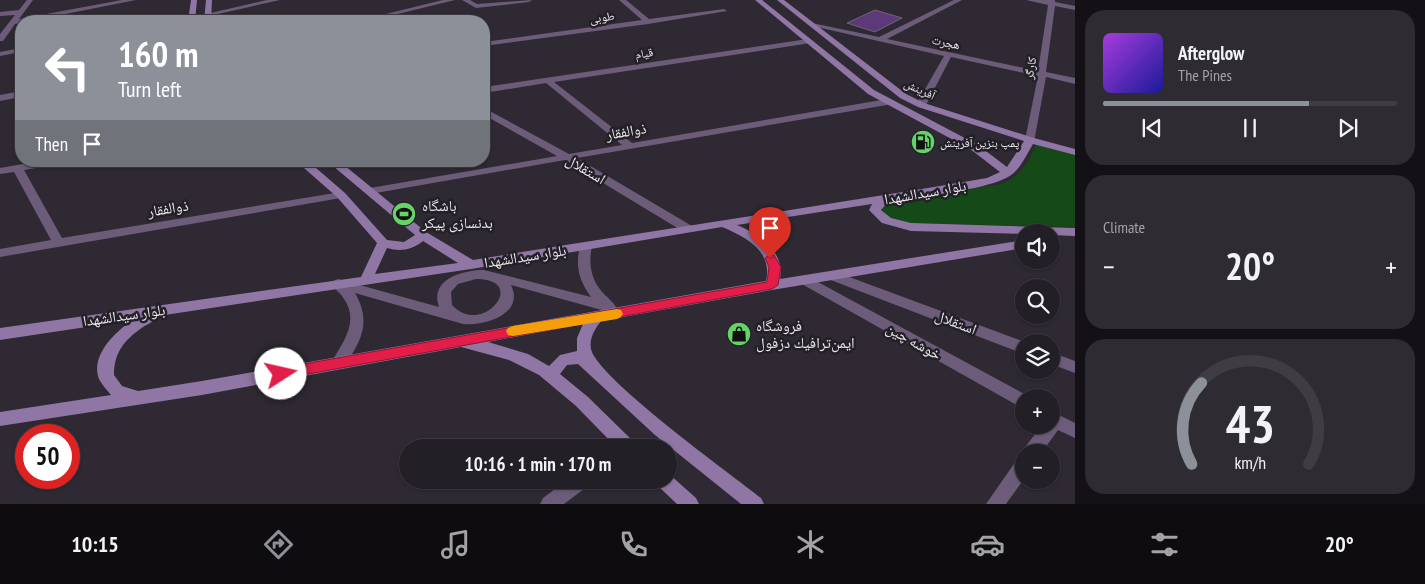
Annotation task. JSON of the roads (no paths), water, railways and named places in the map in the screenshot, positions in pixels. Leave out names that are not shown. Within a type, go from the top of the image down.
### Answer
[{"type":"main road","points":[[192,15],[194,0]]},
{"type":"main road","points":[[208,15],[209,0]]},
{"type":"main road","name":"آفرینش","points":[[758,0],[887,102],[974,147],[997,163],[1007,173]]},
{"type":"main road","name":"آفرینش","points":[[784,1],[897,92],[921,105],[1030,140],[1075,152]]},
{"type":"main road","points":[[853,77],[875,75]]},
{"type":"main road","points":[[1007,173],[1016,164],[1030,140]]},
{"type":"main road","points":[[308,167],[341,195],[383,243],[397,247],[405,246],[418,240],[422,235]]},
{"type":"main road","points":[[340,167],[422,235],[471,265]]},
{"type":"main road","name":"بلوار سیدالشهدا","points":[[0,334],[471,265],[723,223],[884,199],[990,180],[1007,173]]},
{"type":"main road","points":[[884,199],[875,210],[880,218],[892,224],[911,227],[1075,232]]},
{"type":"main road","points":[[723,223],[747,233],[766,248],[775,267],[772,285]]},
{"type":"main road","points":[[1060,239],[1075,237]]},
{"type":"main road","points":[[366,279],[383,243]]},
{"type":"main road","points":[[0,419],[202,388],[457,341],[596,318],[614,310],[1015,246]]},
{"type":"main road","points":[[137,397],[117,390],[106,377],[107,358],[124,334],[137,323],[160,310]]},
{"type":"main road","points":[[596,318],[589,324],[585,336],[584,352],[593,367],[605,380],[654,422],[755,504]]},
{"type":"main road","points":[[457,341],[512,354],[530,362],[552,376],[619,439]]},
{"type":"main road","points":[[552,376],[553,368],[569,358],[580,358],[593,367]]},
{"type":"main road","points":[[674,489],[690,504]]},
{"type":"street","points":[[18,15],[30,0]]},
{"type":"street","points":[[53,15],[133,0]]},
{"type":"street","points":[[220,15],[278,0]]},
{"type":"street","points":[[386,15],[452,0]]},
{"type":"street","points":[[465,0],[476,6],[529,0]]},
{"type":"street","points":[[622,0],[648,22]]},
{"type":"street","points":[[879,40],[958,0]]},
{"type":"street","points":[[1029,0],[1052,2],[1075,8]]},
{"type":"street","name":"کارگر","points":[[1030,140],[1052,2]]},
{"type":"street","name":"طوبی","points":[[490,43],[724,11]]},
{"type":"street","points":[[0,14],[20,12]]},
{"type":"street","points":[[0,39],[15,22]]},
{"type":"street","name":"هجرت","points":[[812,24],[1075,81]]},
{"type":"street","name":"قیام","points":[[490,89],[808,41]]},
{"type":"street","points":[[0,54],[15,51]]},
{"type":"street","points":[[921,105],[949,54]]},
{"type":"street","points":[[548,81],[630,146]]},
{"type":"street","points":[[0,98],[15,95]]},
{"type":"street","name":"ذوالفقار","points":[[370,191],[887,102]]},
{"type":"street","name":"استقلال","points":[[490,114],[567,157],[688,229]]},
{"type":"street","points":[[0,171],[22,167]]},
{"type":"street","points":[[16,168],[59,243]]},
{"type":"street","name":"ذوالفقار","points":[[0,253],[341,195]]},
{"type":"street","points":[[586,246],[582,262],[587,281],[592,290],[614,310]]},
{"type":"street","points":[[457,317],[449,312],[444,305],[446,289],[462,277],[477,274],[491,275],[614,310]]},
{"type":"street","points":[[338,284],[457,317],[479,320],[490,318],[505,306],[508,298],[508,291],[504,284],[491,275]]},
{"type":"street","name":"استقلال","points":[[832,276],[1015,345]]},
{"type":"street","name":"خوشه چین","points":[[805,280],[1015,397]]},
{"type":"street","points":[[338,284],[350,295],[357,309],[358,326],[352,344],[340,363]]},
{"type":"street","points":[[1060,361],[1075,367]]},
{"type":"street","points":[[1060,422],[1075,431]]},
{"type":"street","points":[[995,504],[1015,476]]},
{"type":"street","points":[[549,504],[570,489]]},
{"type":"place","name":"پمپ بنزین آفرینش","points":[[923,142]]},
{"type":"place","name":"باشگاه بدنسازی پیکر","points":[[404,214]]},
{"type":"place","name":"فروشگاه ايمن‌ترافيك دزفول","points":[[739,334]]}]
